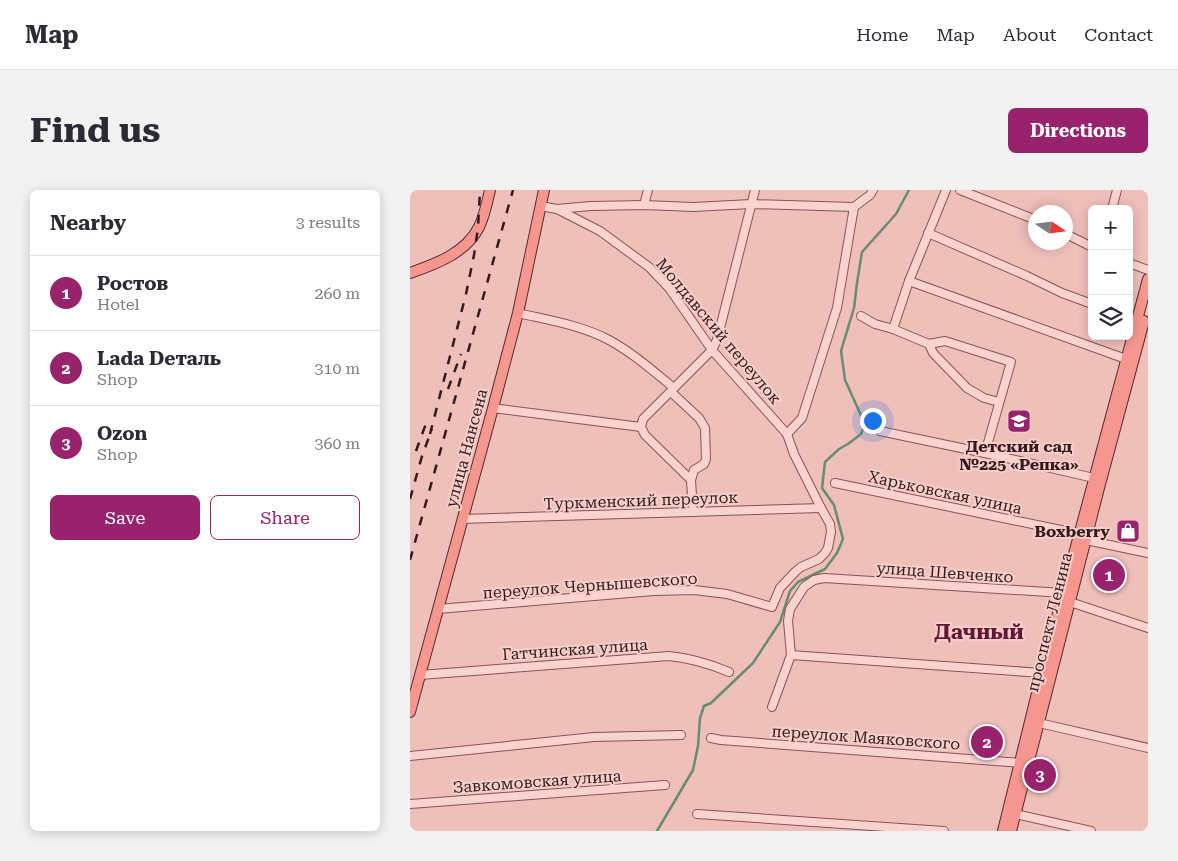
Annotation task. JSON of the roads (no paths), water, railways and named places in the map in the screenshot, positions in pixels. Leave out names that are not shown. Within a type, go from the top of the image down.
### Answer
[{"type":"main road","points":[[410,273],[440,261],[467,244],[484,215],[490,190]]},
{"type":"main road","name":"улица Нансена","points":[[410,712],[518,313],[544,190]]},
{"type":"main road","name":"проспект Ленина","points":[[1133,317],[1148,279]]},
{"type":"main road","name":"проспект Ленина","points":[[1011,831],[1039,723],[1067,598],[1148,305]]},
{"type":"main road","name":"проспект Ленина","points":[[1083,537],[1094,478],[1129,340]]},
{"type":"main road","name":"проспект Ленина","points":[[1003,831],[1042,673],[1067,598]]},
{"type":"street","points":[[644,205],[648,190]]},
{"type":"street","points":[[691,480],[645,434],[641,427],[643,419],[712,350],[717,340],[755,190]]},
{"type":"street","points":[[540,206],[557,209],[591,206],[644,205],[694,207],[751,204],[854,207],[870,195],[873,190]]},
{"type":"street","points":[[893,329],[909,281],[946,190]]},
{"type":"street","points":[[960,190],[1028,217]]},
{"type":"street","points":[[1113,205],[1117,190]]},
{"type":"street","points":[[787,434],[802,418],[837,308],[854,207]]},
{"type":"street","name":"Молдавский переулок","points":[[557,209],[600,231],[649,267],[669,288],[712,350],[787,434],[794,454],[830,524],[831,532],[828,548],[819,559],[801,567],[795,572],[780,588],[772,607]]},
{"type":"street","points":[[928,233],[1062,293],[1088,303]]},
{"type":"street","points":[[1073,238],[1088,245]]},
{"type":"street","points":[[1133,264],[1148,270]]},
{"type":"street","points":[[909,281],[1126,358]]},
{"type":"street","points":[[518,313],[573,326],[608,340],[648,366],[699,418],[705,428],[706,459],[704,464],[694,470],[691,480],[693,512]]},
{"type":"street","points":[[861,316],[874,324],[893,329],[929,344],[945,341],[1011,362],[985,453]]},
{"type":"street","points":[[929,344],[933,353],[967,388],[984,398],[1000,402]]},
{"type":"street","points":[[493,408],[641,427]]},
{"type":"street","points":[[880,431],[1094,478]]},
{"type":"street","name":"Харьковская улица","points":[[835,483],[1148,553]]},
{"type":"street","name":"Туркменский переулок","points":[[462,519],[821,508]]},
{"type":"street","name":"улица Шевченко","points":[[791,655],[788,621],[790,609],[804,587],[814,580],[824,578],[1067,598],[1148,628]]},
{"type":"street","name":"переулок Чернышевского","points":[[438,609],[654,591],[694,590],[727,594],[772,607]]},
{"type":"street","points":[[772,707],[791,655],[1042,673]]},
{"type":"street","name":"Гатчинская улица","points":[[420,675],[669,656],[706,663],[729,672]]},
{"type":"street","points":[[1039,723],[1148,748]]},
{"type":"street","points":[[410,756],[594,737],[681,735]]},
{"type":"street","name":"переулок Маяковского","points":[[710,738],[1021,763]]},
{"type":"street","name":"Завкомовская улица","points":[[410,804],[665,784]]},
{"type":"street","points":[[697,814],[944,831]]},
{"type":"street","points":[[1015,814],[1091,831]]},
{"type":"waterway","points":[[657,831],[693,770],[698,746],[700,718],[704,706],[711,703],[753,663],[780,622],[790,591],[798,582],[825,569],[837,553],[843,539],[834,505],[822,488],[825,462],[839,449],[861,434],[865,424],[845,380],[841,351],[854,308],[862,252],[896,214],[909,190]]},
{"type":"railway","points":[[430,434],[466,294],[474,255],[478,228],[480,190]]},
{"type":"railway","points":[[410,560],[513,190]]},
{"type":"railway","points":[[448,389],[461,354]]},
{"type":"railway","points":[[416,451],[428,418]]},
{"type":"railway","points":[[410,499],[432,429]]},
{"type":"place","name":"Детский сад №225 «Репка»","points":[[1019,421]]},
{"type":"place","name":"Boxberry","points":[[1128,531]]},
{"type":"place","name":"Ростов","points":[[1109,575]]},
{"type":"place","name":"Lada Dеталь","points":[[987,742]]},
{"type":"place","name":"Ozon","points":[[1040,775]]},
{"type":"district","name":"Дачный","points":[[979,632]]}]
